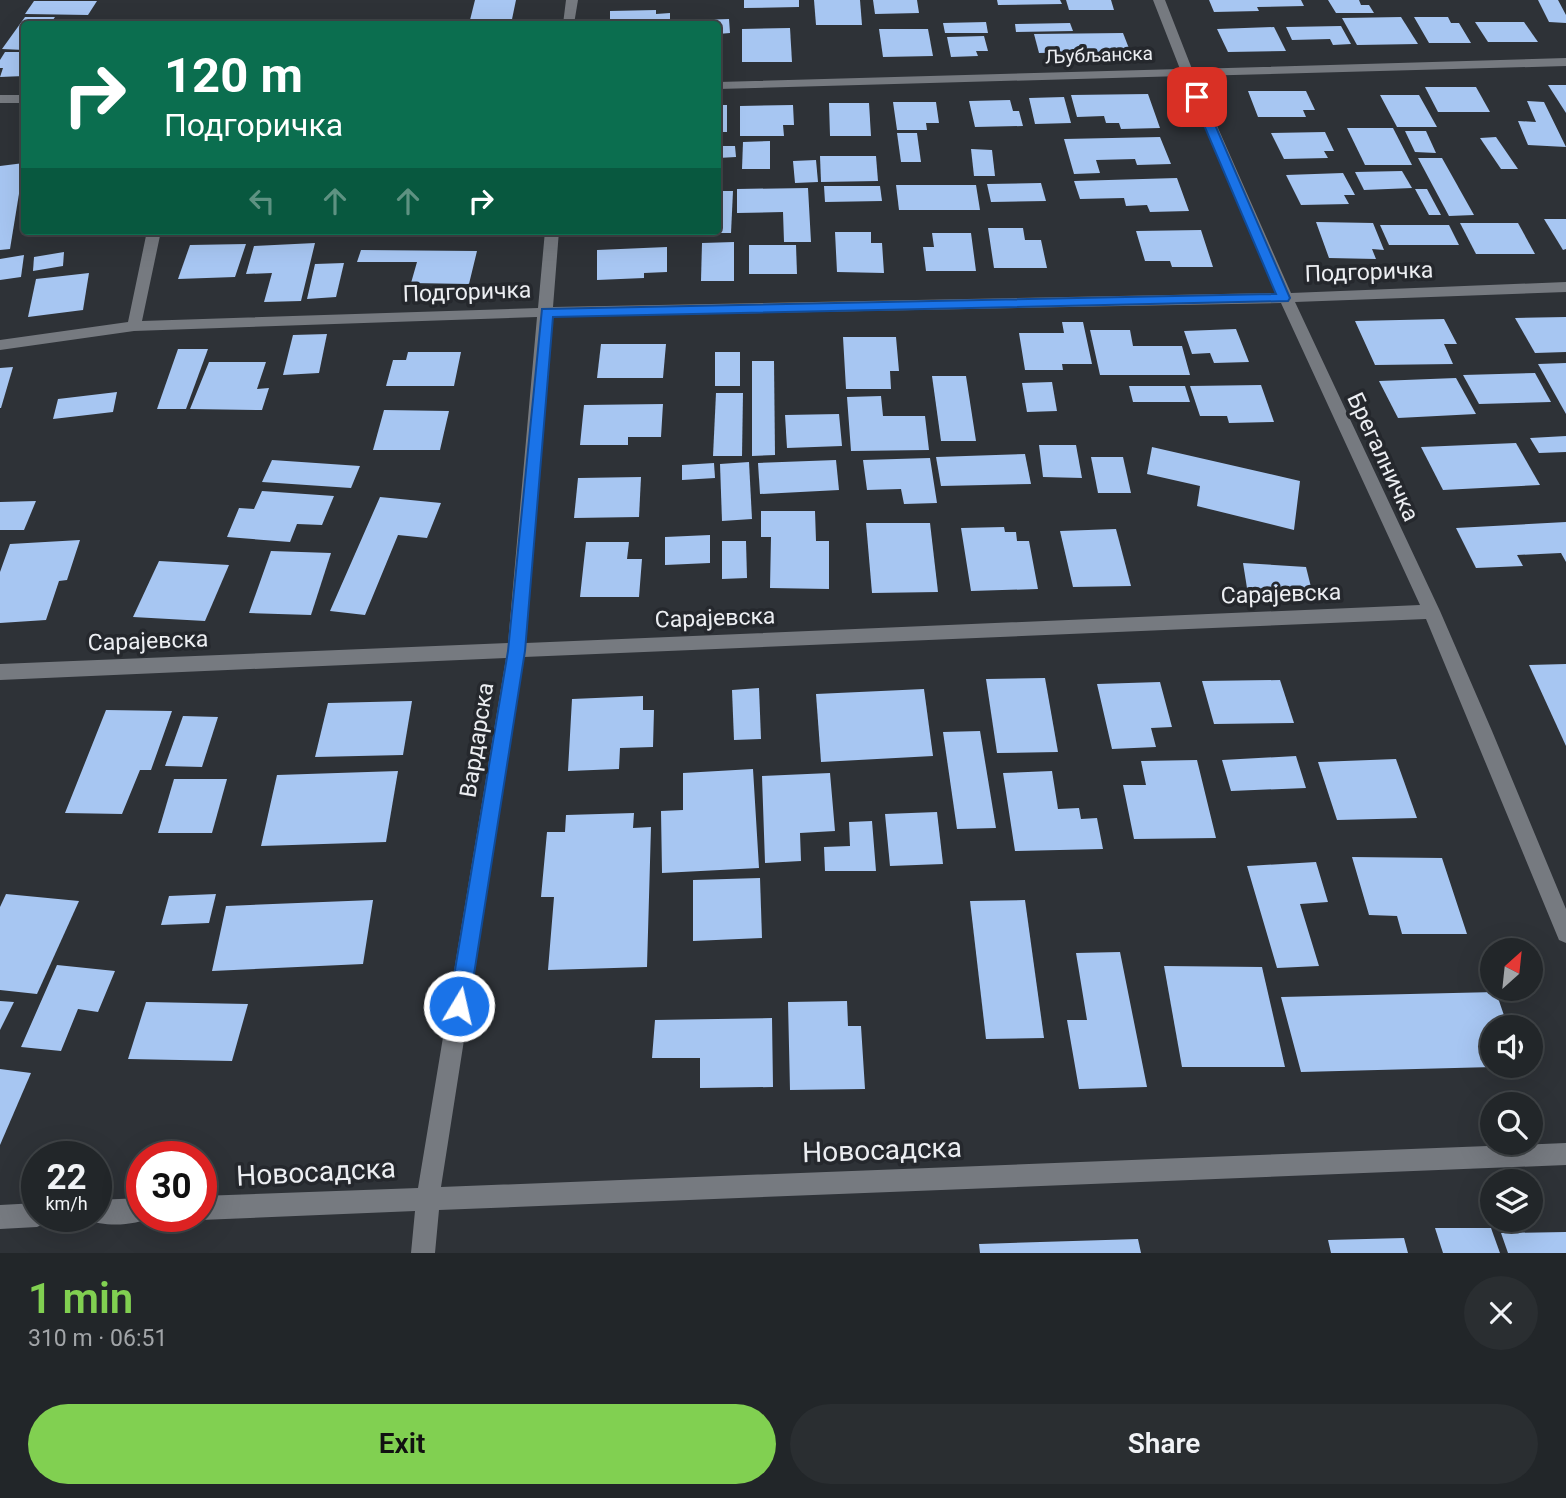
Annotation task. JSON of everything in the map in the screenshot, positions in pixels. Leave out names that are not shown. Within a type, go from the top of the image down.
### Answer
[{"type":"street","points":[[569,21],[572,0]]},
{"type":"street","name":"Брегалничка","points":[[1159,0],[1186,72],[1284,298],[1431,612],[1566,933]]},
{"type":"street","name":"Љубљанска","points":[[721,86],[1566,62]]},
{"type":"street","points":[[0,99],[21,99]]},
{"type":"street","points":[[134,326],[153,235]]},
{"type":"street","name":"Вардарска","points":[[423,1253],[428,1197],[516,651],[552,235]]},
{"type":"street","name":"Подгоричка","points":[[0,345],[134,326],[547,313],[1284,298],[1566,287]]},
{"type":"street","name":"Сарајевска","points":[[0,672],[1431,612]]},
{"type":"street","name":"Новосадска","points":[[217,1207],[1566,1154]]},
{"type":"street","points":[[0,1217],[21,1216]]},
{"type":"building","points":[[475,0],[516,0],[512,21],[470,21]]},
{"type":"building","points":[[744,0],[799,0],[799,7],[744,8]]},
{"type":"building","points":[[814,0],[860,0],[862,25],[816,25]]},
{"type":"building","points":[[873,0],[917,0],[919,13],[875,14]]},
{"type":"building","points":[[997,0],[1060,0],[1062,4],[998,5]]},
{"type":"building","points":[[1066,0],[1111,0],[1114,10],[1069,10]]},
{"type":"building","points":[[1209,0],[1301,0],[1304,6],[1257,7],[1259,11],[1214,12]]},
{"type":"building","points":[[1328,0],[1359,0],[1361,5],[1369,5],[1374,13],[1336,13]]},
{"type":"building","points":[[1538,0],[1558,0],[1566,15],[1566,23],[1549,22]]},
{"type":"building","points":[[34,1],[97,1],[88,15],[25,14]]},
{"type":"building","points":[[656,10],[656,14],[670,13],[670,21],[610,21],[610,11]]},
{"type":"building","points":[[25,17],[55,17],[52,21],[22,21]]},
{"type":"building","points":[[1401,17],[1418,44],[1357,45],[1342,18]]},
{"type":"building","points":[[1414,17],[1448,17],[1451,23],[1459,23],[1471,43],[1429,43]]},
{"type":"building","points":[[729,19],[730,33],[721,34],[721,21],[699,20]]},
{"type":"building","points":[[986,22],[988,33],[945,33],[943,23]]},
{"type":"building","points":[[1475,22],[1524,22],[1538,42],[1488,42]]},
{"type":"building","points":[[21,23],[21,50],[2,49]]},
{"type":"building","points":[[1070,23],[1073,31],[1016,32],[1015,24]]},
{"type":"building","points":[[1341,26],[1351,44],[1333,45],[1330,39],[1292,40],[1286,27]]},
{"type":"building","points":[[1274,27],[1286,51],[1228,52],[1217,29]]},
{"type":"building","points":[[790,28],[792,62],[742,62],[742,29]]},
{"type":"building","points":[[879,29],[928,29],[933,56],[883,57]]},
{"type":"building","points":[[1123,33],[1130,51],[1039,53],[1034,34]]},
{"type":"building","points":[[984,36],[988,51],[976,51],[978,56],[951,57],[947,37]]},
{"type":"building","points":[[5,52],[21,52],[21,76],[0,77],[3,68],[0,68],[0,60]]},
{"type":"building","points":[[1548,85],[1566,85],[1566,113]]},
{"type":"building","points":[[1425,87],[1476,87],[1490,112],[1438,112]]},
{"type":"building","points":[[1248,91],[1306,91],[1315,110],[1303,110],[1306,117],[1258,117]]},
{"type":"building","points":[[1148,94],[1160,128],[1121,129],[1119,123],[1106,123],[1104,116],[1077,117],[1071,95]]},
{"type":"building","points":[[1380,95],[1419,95],[1437,127],[1397,127]]},
{"type":"building","points":[[1064,97],[1071,123],[1035,124],[1029,98]]},
{"type":"building","points":[[1010,100],[1013,111],[1019,111],[1023,126],[975,127],[969,101]]},
{"type":"building","points":[[1527,101],[1544,102],[1566,147],[1528,145],[1518,121],[1536,122]]},
{"type":"building","points":[[893,102],[936,102],[939,123],[926,123],[927,130],[897,130]]},
{"type":"building","points":[[829,103],[869,103],[871,136],[830,136]]},
{"type":"building","points":[[721,105],[727,105],[727,132],[721,132]]},
{"type":"building","points":[[793,105],[794,125],[783,125],[784,136],[740,136],[740,106]]},
{"type":"building","points":[[1347,128],[1393,128],[1412,165],[1365,165]]},
{"type":"building","points":[[1405,131],[1426,131],[1436,153],[1415,152]]},
{"type":"building","points":[[1325,132],[1334,151],[1324,151],[1328,158],[1284,159],[1271,133]]},
{"type":"building","points":[[897,133],[917,133],[921,162],[901,162]]},
{"type":"building","points":[[1160,137],[1171,164],[1137,165],[1135,159],[1096,160],[1100,173],[1074,174],[1064,139]]},
{"type":"building","points":[[1496,137],[1518,169],[1501,169],[1480,138]]},
{"type":"building","points":[[770,141],[770,169],[742,169],[743,142]]},
{"type":"building","points":[[721,146],[735,146],[736,157],[721,158]]},
{"type":"building","points":[[971,149],[992,150],[995,176],[974,176]]},
{"type":"building","points":[[820,156],[876,156],[878,181],[821,182]]},
{"type":"building","points":[[1418,158],[1442,158],[1474,215],[1449,216]]},
{"type":"building","points":[[816,160],[818,182],[795,183],[793,161]]},
{"type":"building","points":[[21,163],[21,181],[10,249],[0,250],[0,166]]},
{"type":"building","points":[[1402,171],[1412,188],[1364,190],[1355,172]]},
{"type":"building","points":[[1343,173],[1355,195],[1344,195],[1349,204],[1301,205],[1286,175]]},
{"type":"building","points":[[1177,178],[1189,211],[1150,212],[1147,205],[1126,206],[1124,198],[1080,199],[1074,181]]},
{"type":"building","points":[[1041,183],[1046,201],[991,202],[987,184]]},
{"type":"building","points":[[896,185],[976,185],[980,210],[899,210]]},
{"type":"building","points":[[824,186],[880,186],[882,201],[825,202]]},
{"type":"building","points":[[808,188],[811,242],[784,242],[783,212],[737,213],[737,189]]},
{"type":"building","points":[[1415,189],[1427,189],[1441,215],[1429,215]]},
{"type":"building","points":[[721,191],[733,191],[731,233],[721,233]]},
{"type":"building","points":[[1544,219],[1566,219],[1566,249],[1563,250]]},
{"type":"building","points":[[1316,222],[1373,223],[1384,250],[1372,249],[1376,259],[1329,258]]},
{"type":"building","points":[[1460,223],[1518,223],[1535,254],[1476,254]]},
{"type":"building","points":[[1380,225],[1449,225],[1459,245],[1389,245]]},
{"type":"building","points":[[988,228],[1023,228],[1025,240],[1041,240],[1047,268],[994,268]]},
{"type":"building","points":[[1201,230],[1213,267],[1172,267],[1170,261],[1145,261],[1136,231]]},
{"type":"building","points":[[835,232],[871,232],[871,243],[882,243],[884,273],[837,272]]},
{"type":"building","points":[[932,233],[971,233],[976,271],[926,271],[923,247],[934,247]]},
{"type":"building","points":[[410,235],[473,235],[473,236]]},
{"type":"building","points":[[734,242],[734,281],[701,281],[702,243]]},
{"type":"building","points":[[315,243],[301,301],[264,302],[272,273],[246,274],[254,246]]},
{"type":"building","points":[[246,244],[235,277],[178,279],[190,245]]},
{"type":"building","points":[[749,245],[796,245],[797,274],[749,274]]},
{"type":"building","points":[[667,247],[667,272],[644,273],[644,278],[597,280],[597,250]]},
{"type":"building","points":[[361,250],[477,251],[469,284],[411,283],[417,262],[357,262]]},
{"type":"building","points":[[64,252],[63,266],[33,271],[34,257]]},
{"type":"building","points":[[24,255],[21,277],[0,280],[0,259]]},
{"type":"building","points":[[344,263],[336,297],[307,299],[315,264]]},
{"type":"building","points":[[89,273],[83,310],[28,317],[36,279]]},
{"type":"building","points":[[1566,317],[1566,352],[1535,353],[1515,318]]},
{"type":"building","points":[[1444,319],[1457,344],[1444,344],[1453,364],[1375,365],[1355,321]]},
{"type":"building","points":[[1062,322],[1083,322],[1092,364],[1062,364],[1063,370],[1025,370],[1019,333],[1064,333]]},
{"type":"building","points":[[1236,329],[1249,362],[1214,363],[1210,353],[1192,354],[1184,331]]},
{"type":"building","points":[[1090,330],[1130,330],[1133,346],[1182,346],[1190,375],[1100,375]]},
{"type":"building","points":[[327,334],[319,373],[283,375],[293,335]]},
{"type":"building","points":[[843,337],[896,337],[899,371],[890,371],[891,389],[846,389]]},
{"type":"building","points":[[601,344],[666,344],[663,378],[597,378]]},
{"type":"building","points":[[178,349],[208,349],[186,409],[157,409]]},
{"type":"building","points":[[408,352],[461,352],[454,386],[386,386],[393,360],[406,360]]},
{"type":"building","points":[[715,352],[740,352],[740,386],[715,386]]},
{"type":"building","points":[[752,361],[774,361],[775,455],[752,456]]},
{"type":"building","points":[[209,362],[266,362],[257,389],[269,388],[262,410],[190,409]]},
{"type":"building","points":[[1566,363],[1566,414],[1538,364]]},
{"type":"building","points":[[13,367],[1,408],[0,408],[0,368]]},
{"type":"building","points":[[1535,373],[1551,402],[1479,404],[1463,375]]},
{"type":"building","points":[[932,376],[966,376],[976,441],[941,441]]},
{"type":"building","points":[[1456,378],[1476,414],[1398,418],[1379,381]]},
{"type":"building","points":[[1052,382],[1057,411],[1027,412],[1022,383]]},
{"type":"building","points":[[1261,385],[1274,422],[1229,423],[1227,416],[1200,416],[1190,386]]},
{"type":"building","points":[[1129,386],[1185,386],[1190,402],[1133,402]]},
{"type":"building","points":[[117,392],[113,412],[53,419],[58,399]]},
{"type":"building","points":[[716,393],[743,393],[742,456],[713,456]]},
{"type":"building","points":[[881,396],[883,416],[925,416],[929,450],[851,451],[847,397]]},
{"type":"building","points":[[663,404],[661,437],[628,437],[628,445],[580,445],[584,405]]},
{"type":"building","points":[[384,410],[449,411],[440,450],[373,450]]},
{"type":"building","points":[[839,414],[842,446],[787,448],[785,415]]},
{"type":"building","points":[[1566,436],[1566,452],[1539,453],[1530,438]]},
{"type":"building","points":[[1516,443],[1540,485],[1443,490],[1421,447]]},
{"type":"building","points":[[1039,445],[1076,445],[1082,478],[1043,477]]},
{"type":"building","points":[[1152,447],[1300,481],[1294,530],[1197,506],[1200,486],[1147,474]]},
{"type":"building","points":[[1025,454],[1031,484],[941,486],[936,457]]},
{"type":"building","points":[[1091,457],[1123,457],[1131,493],[1098,493]]},
{"type":"building","points":[[930,458],[937,503],[904,504],[901,489],[867,490],[863,460]]},
{"type":"building","points":[[272,460],[360,466],[351,488],[262,482]]},
{"type":"building","points":[[836,460],[839,490],[760,494],[758,463]]},
{"type":"building","points":[[749,462],[752,519],[722,521],[720,464]]},
{"type":"building","points":[[714,463],[715,478],[682,480],[682,465]]},
{"type":"building","points":[[641,477],[639,517],[574,518],[578,478]]},
{"type":"building","points":[[262,491],[334,496],[322,525],[297,524],[290,542],[227,537],[239,508],[254,509]]},
{"type":"building","points":[[380,497],[441,503],[427,538],[398,535],[365,615],[330,611]]},
{"type":"building","points":[[36,501],[24,530],[0,530],[0,502]]},
{"type":"building","points":[[761,511],[815,511],[816,541],[829,541],[829,589],[770,588],[771,537],[761,537]]},
{"type":"building","points":[[1566,522],[1566,562],[1561,553],[1517,555],[1523,566],[1476,568],[1456,528]]},
{"type":"building","points":[[866,523],[930,523],[938,592],[872,593]]},
{"type":"building","points":[[1004,527],[1005,532],[1016,532],[1017,541],[1029,541],[1038,589],[971,591],[961,528]]},
{"type":"building","points":[[1116,529],[1131,586],[1073,587],[1060,531]]},
{"type":"building","points":[[710,535],[710,563],[665,565],[665,537]]},
{"type":"building","points":[[80,540],[67,580],[59,581],[46,620],[0,623],[0,572],[10,544]]},
{"type":"building","points":[[722,541],[746,541],[747,578],[722,579]]},
{"type":"building","points":[[586,542],[629,542],[627,559],[642,559],[639,597],[580,597]]},
{"type":"building","points":[[271,551],[331,553],[311,615],[249,613]]},
{"type":"building","points":[[159,561],[229,565],[205,621],[133,617]]},
{"type":"building","points":[[1243,563],[1306,567],[1312,591],[1247,588]]},
{"type":"building","points":[[1566,664],[1566,746],[1529,665]]},
{"type":"building","points":[[1045,678],[1058,752],[997,753],[986,679]]},
{"type":"building","points":[[1280,680],[1294,723],[1214,724],[1202,681]]},
{"type":"building","points":[[1160,682],[1172,727],[1151,728],[1156,747],[1112,749],[1097,684]]},
{"type":"building","points":[[759,688],[761,739],[734,740],[732,690]]},
{"type":"building","points":[[924,689],[933,756],[821,762],[816,694]]},
{"type":"building","points":[[643,696],[643,710],[654,710],[653,747],[620,748],[619,769],[568,771],[572,699]]},
{"type":"building","points":[[412,701],[403,755],[315,757],[328,703]]},
{"type":"building","points":[[106,710],[172,711],[151,770],[140,770],[122,814],[65,813]]},
{"type":"building","points":[[183,716],[218,717],[202,767],[165,766]]},
{"type":"building","points":[[980,731],[996,828],[957,829],[943,732]]},
{"type":"building","points":[[1296,756],[1306,788],[1231,791],[1222,760]]},
{"type":"building","points":[[1396,759],[1417,818],[1337,820],[1318,762]]},
{"type":"building","points":[[1197,760],[1216,838],[1134,839],[1123,785],[1146,785],[1141,761]]},
{"type":"building","points":[[753,769],[759,868],[662,873],[661,811],[683,810],[683,773]]},
{"type":"building","points":[[398,771],[386,842],[261,846],[277,775]]},
{"type":"building","points":[[1052,771],[1058,809],[1079,808],[1081,819],[1097,818],[1103,849],[1015,851],[1003,773]]},
{"type":"building","points":[[830,773],[835,831],[800,833],[801,861],[765,863],[762,776]]},
{"type":"building","points":[[174,779],[227,779],[212,833],[158,833]]},
{"type":"building","points":[[937,812],[943,864],[890,866],[885,814]]},
{"type":"building","points":[[634,813],[633,828],[651,827],[647,967],[548,970],[554,897],[541,897],[547,832],[565,832],[566,815]]},
{"type":"building","points":[[872,821],[876,871],[825,871],[824,847],[850,846],[849,822]]},
{"type":"building","points":[[1352,857],[1442,858],[1467,934],[1402,934],[1397,916],[1369,915]]},
{"type":"building","points":[[1316,862],[1328,902],[1300,904],[1319,966],[1277,968],[1247,866]]},
{"type":"building","points":[[760,878],[762,938],[693,941],[693,880]]},
{"type":"building","points":[[6,894],[79,901],[37,994],[0,990],[0,907]]},
{"type":"building","points":[[216,894],[209,923],[161,925],[169,896]]},
{"type":"building","points":[[373,900],[363,964],[212,971],[226,906]]},
{"type":"building","points":[[1025,900],[1044,1038],[986,1039],[970,901]]},
{"type":"building","points":[[1120,952],[1147,1087],[1079,1089],[1067,1020],[1087,1020],[1076,953]]},
{"type":"building","points":[[57,965],[115,971],[98,1012],[78,1009],[61,1051],[21,1047]]},
{"type":"building","points":[[1164,966],[1262,967],[1285,1067],[1182,1067]]},
{"type":"building","points":[[1480,992],[1480,1001],[1499,1001],[1504,1015],[1480,1015],[1480,1067],[1301,1072],[1281,997]]},
{"type":"building","points":[[0,1001],[14,1002],[0,1030]]},
{"type":"building","points":[[847,1001],[848,1026],[861,1026],[865,1089],[790,1090],[788,1002]]},
{"type":"building","points":[[146,1002],[248,1004],[232,1061],[128,1059]]},
{"type":"building","points":[[772,1018],[773,1087],[700,1088],[700,1058],[652,1058],[655,1020]]},
{"type":"building","points":[[0,1069],[31,1073],[0,1145]]},
{"type":"building","points":[[1435,1228],[1480,1228],[1480,1232],[1492,1232],[1500,1253],[1443,1253]]},
{"type":"building","points":[[1566,1232],[1566,1253],[1508,1253],[1501,1233]]},
{"type":"building","points":[[1404,1238],[1408,1253],[1331,1253],[1328,1240]]},
{"type":"building","points":[[1138,1239],[1141,1253],[980,1253],[979,1244]]},
{"type":"route","points":[[459,1006],[516,651],[547,313],[1284,298],[1197,97]]}]
